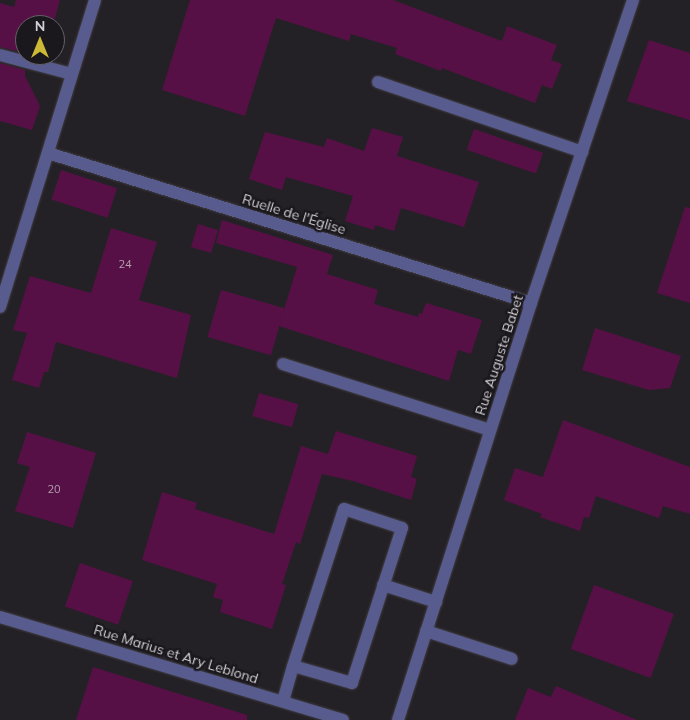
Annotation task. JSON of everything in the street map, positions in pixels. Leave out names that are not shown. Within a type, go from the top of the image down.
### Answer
[{"type":"street","points":[[0,307],[95,0]]},
{"type":"street","name":"Rue Auguste Babet","points":[[398,720],[531,303],[634,0]]},
{"type":"street","points":[[0,56],[72,74]]},
{"type":"street","points":[[378,82],[582,152]]},
{"type":"street","name":"Ruelle de l'Église","points":[[48,153],[531,303]]},
{"type":"street","points":[[283,364],[490,430]]},
{"type":"street","points":[[283,702],[293,666],[344,509],[402,528],[352,683],[293,666]]},
{"type":"street","points":[[383,585],[436,602]]},
{"type":"street","name":"Rue Marius et Ary Leblond","points":[[0,617],[343,720]]},
{"type":"street","points":[[426,631],[512,659]]},
{"type":"building","points":[[16,0],[60,0],[56,15],[15,15],[15,51],[0,47],[0,3],[14,7]]},
{"type":"building","points":[[190,0],[393,0],[502,41],[507,26],[557,45],[551,60],[562,64],[552,89],[542,85],[535,103],[442,68],[441,71],[395,54],[397,48],[351,34],[349,41],[276,18],[245,116],[162,90]]},
{"type":"building","points":[[649,40],[690,53],[690,120],[627,101]]},
{"type":"building","points":[[0,63],[25,70],[25,76],[40,106],[32,130],[0,121]]},
{"type":"building","points":[[372,128],[403,137],[397,156],[479,182],[464,227],[401,208],[394,231],[375,225],[374,230],[345,221],[353,196],[286,177],[282,190],[249,179],[265,132],[324,147],[327,138],[364,151]]},
{"type":"building","points":[[474,129],[543,153],[536,174],[467,150]]},
{"type":"building","points":[[61,170],[117,188],[108,218],[51,199]]},
{"type":"building","points":[[685,207],[690,208],[690,303],[657,293]]},
{"type":"building","points":[[222,220],[333,255],[327,274],[378,290],[374,304],[418,317],[419,313],[422,314],[426,303],[482,320],[471,354],[458,350],[449,381],[279,326],[297,267],[216,243]]},
{"type":"building","points":[[198,224],[218,230],[211,253],[191,247]]},
{"type":"building","points":[[111,228],[157,242],[139,300],[191,315],[177,378],[56,342],[48,372],[44,372],[39,388],[12,380],[27,333],[13,330],[30,276],[91,293]]},
{"type":"building","points":[[221,290],[284,308],[271,355],[207,337]]},
{"type":"building","points":[[595,328],[681,356],[670,388],[649,390],[582,370]]},
{"type":"building","points":[[259,393],[298,404],[292,427],[252,416]]},
{"type":"building","points":[[563,420],[690,467],[690,514],[663,506],[659,518],[596,496],[589,518],[584,517],[580,531],[540,517],[542,514],[504,500],[515,468],[543,477]]},
{"type":"building","points":[[336,431],[417,456],[411,477],[417,479],[411,500],[353,481],[322,474],[300,544],[296,542],[282,584],[286,585],[272,629],[220,612],[223,600],[213,597],[217,584],[142,560],[162,492],[197,503],[195,509],[274,534],[301,446],[328,454]]},
{"type":"building","points":[[27,432],[96,453],[73,528],[15,511],[30,467],[17,463]]},
{"type":"building","points":[[80,563],[133,581],[118,625],[65,606]]},
{"type":"building","points":[[594,585],[674,614],[651,678],[571,649]]},
{"type":"building","points":[[93,667],[247,715],[247,720],[76,720]]},
{"type":"building","points":[[556,686],[637,720],[515,720],[528,688],[551,697]]}]
